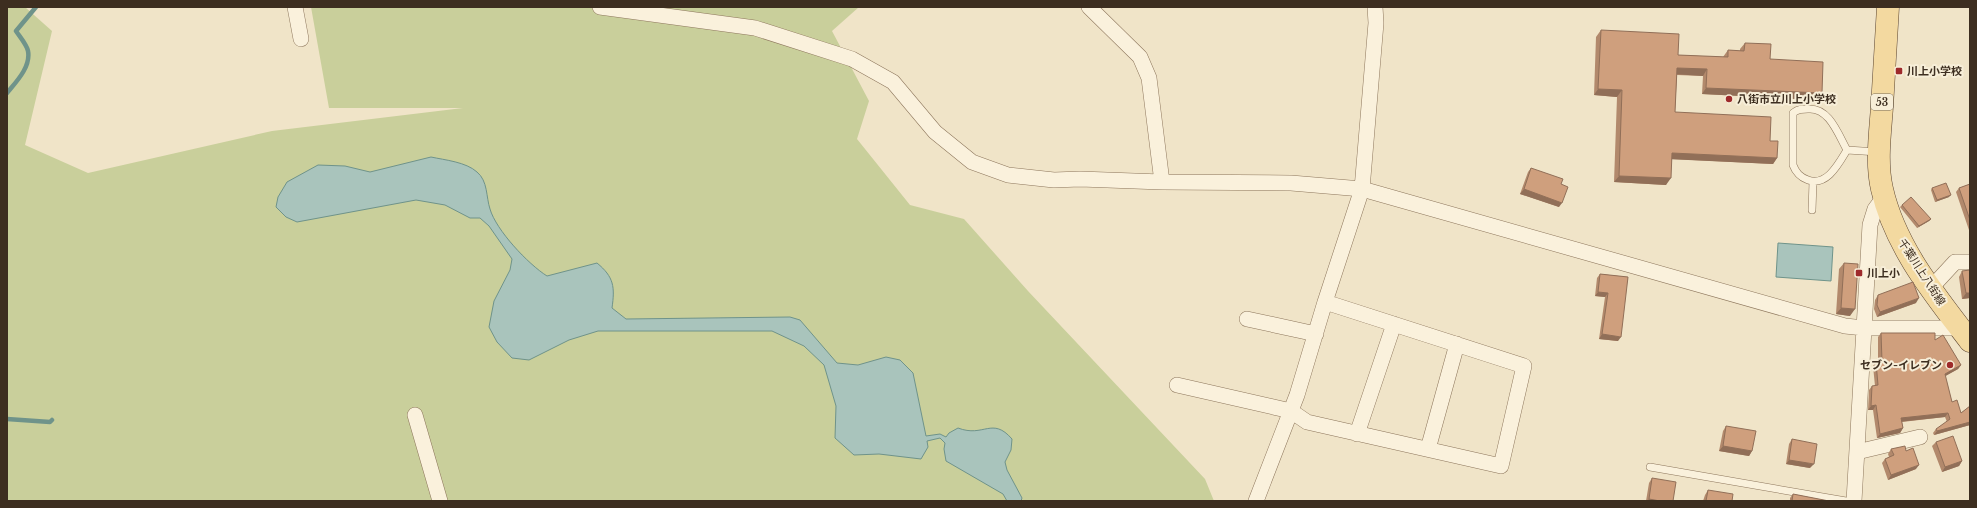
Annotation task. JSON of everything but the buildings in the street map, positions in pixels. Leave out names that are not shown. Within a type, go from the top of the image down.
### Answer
[{"type":"main road","name":"千葉川上八街線","points":[[1888,7],[1880,152],[1880,178],[1884,197],[1898,234],[1930,289],[1965,334]]},
{"type":"street","points":[[295,7],[301,38]]},
{"type":"street","points":[[600,7],[754,28],[852,59],[893,82],[934,132],[972,162],[1008,175],[1054,180],[1080,179],[1162,182],[1291,183],[1362,189],[1845,326],[1965,334]]},
{"type":"street","points":[[1089,7],[1140,57],[1149,78],[1162,182]]},
{"type":"street","points":[[1256,501],[1291,411],[1362,189],[1376,23],[1375,7]]},
{"type":"street","points":[[1854,501],[1870,225],[1875,209],[1884,197]]},
{"type":"street","points":[[1930,289],[1955,262],[1970,262]]},
{"type":"street","points":[[1177,385],[1291,411],[1307,422],[1501,466],[1524,366],[1325,302]]},
{"type":"street","points":[[1247,319],[1316,334]]},
{"type":"street","points":[[1357,434],[1394,324]]},
{"type":"street","points":[[1428,449],[1457,344]]},
{"type":"street","points":[[415,416],[440,501]]},
{"type":"street","points":[[1857,452],[1920,437]]},
{"type":"lane","points":[[1813,108],[1824,112],[1847,150],[1838,164],[1824,180],[1813,182],[1804,179],[1796,172],[1793,165],[1793,113],[1797,110],[1813,108]]},
{"type":"lane","points":[[1847,150],[1880,152]]},
{"type":"lane","points":[[1812,210],[1813,182]]},
{"type":"lane","points":[[1650,467],[1846,501]]},
{"type":"green space","points":[[7,7],[25,7],[52,31],[25,145],[88,173],[272,131],[463,108],[329,108],[311,7],[859,7],[832,31],[869,101],[857,139],[910,205],[964,219],[1028,291],[1205,479],[1214,501],[7,501]]},
{"type":"water","points":[[431,157],[449,160],[467,166],[481,176],[485,184],[490,209],[499,227],[522,255],[539,271],[547,276],[597,263],[607,273],[612,283],[612,308],[626,319],[790,317],[800,320],[837,363],[858,365],[886,357],[900,360],[913,373],[926,436],[940,434],[946,437],[949,433],[958,428],[975,431],[993,428],[1005,432],[1012,439],[1011,450],[1005,462],[1007,470],[1022,498],[1021,501],[1007,501],[1003,494],[946,461],[944,449],[945,443],[940,438],[927,441],[928,447],[921,459],[879,454],[854,455],[835,438],[836,406],[824,365],[804,346],[772,331],[598,331],[569,340],[529,360],[512,358],[497,342],[489,327],[494,301],[510,270],[512,259],[489,226],[480,218],[470,218],[445,205],[416,200],[297,222],[286,217],[276,207],[278,197],[287,182],[318,165],[345,166],[370,172]]},
{"type":"water","points":[[1778,243],[1833,247],[1831,281],[1776,277]]},
{"type":"waterway","points":[[7,93],[22,74],[28,57],[26,46],[16,31],[36,7]]},
{"type":"waterway","points":[[7,419],[50,422],[52,420]]},
{"type":"place","name":"川上小学校","points":[[1899,71]]},
{"type":"place","name":"八街市立川上小学校","points":[[1729,99]]},
{"type":"place","name":"川上小","points":[[1859,273]]},
{"type":"place","name":"セブン-イレブン","points":[[1950,365]]}]
